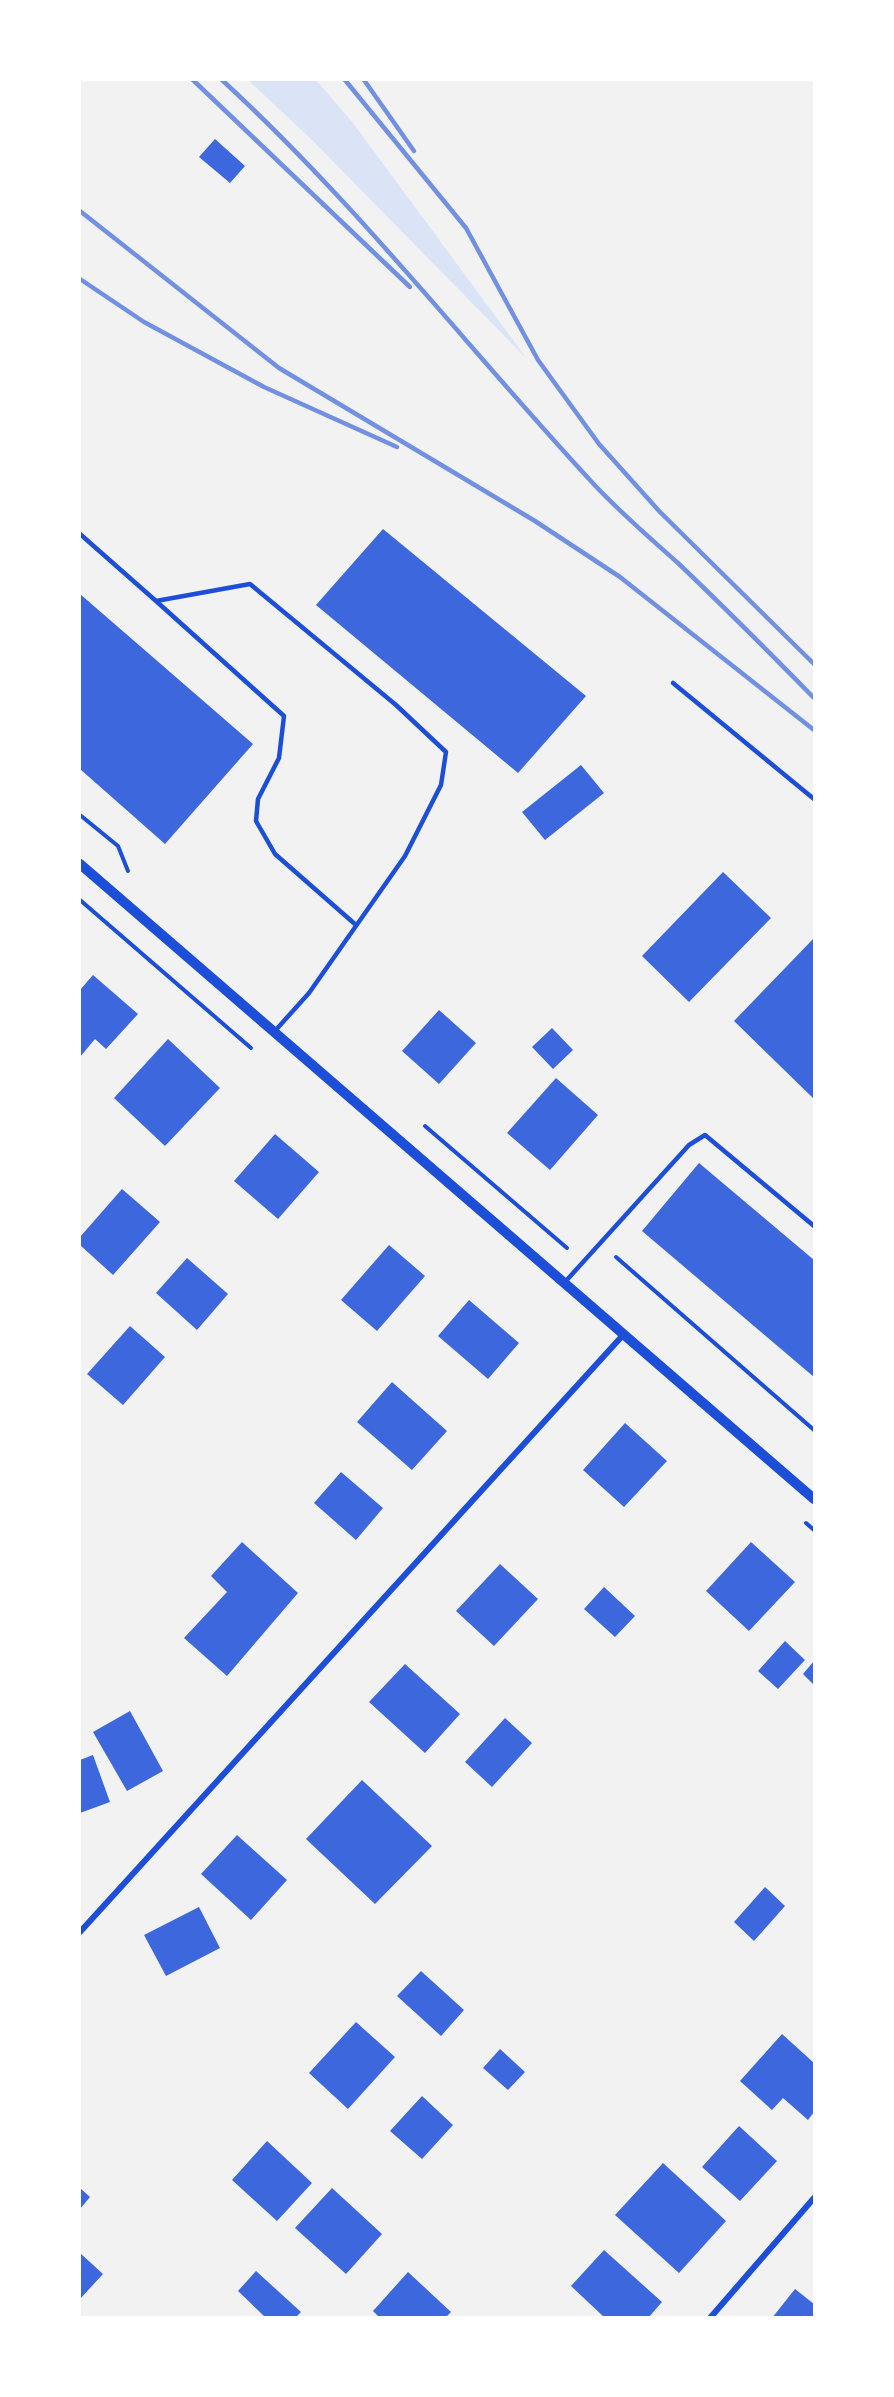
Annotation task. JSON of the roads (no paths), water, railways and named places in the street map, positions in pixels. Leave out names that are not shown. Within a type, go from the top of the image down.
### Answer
[{"type":"street","points":[[80,864],[814,1499]]},
{"type":"street","points":[[80,1932],[624,1334]]},
{"type":"street","points":[[710,2318],[814,2198]]},
{"type":"lane","points":[[80,534],[284,716],[279,758],[258,799],[256,821],[274,854],[356,925]]},
{"type":"lane","points":[[156,601],[250,585],[396,705],[446,752],[441,785],[410,846],[309,993],[274,1032]]},
{"type":"lane","points":[[673,683],[814,799]]},
{"type":"lane","points":[[565,1282],[689,1145],[705,1135],[814,1226]]},
{"type":"railway","points":[[193,80],[410,287]]},
{"type":"railway","points":[[222,80],[319,176],[365,226],[600,491],[679,564],[814,698]]},
{"type":"railway","points":[[345,80],[466,228],[538,360],[599,444],[660,512],[814,664]]},
{"type":"railway","points":[[364,80],[414,151]]},
{"type":"railway","points":[[80,211],[279,368],[535,521],[620,577],[814,730]]},
{"type":"railway","points":[[80,279],[144,322],[264,387],[397,447]]}]
